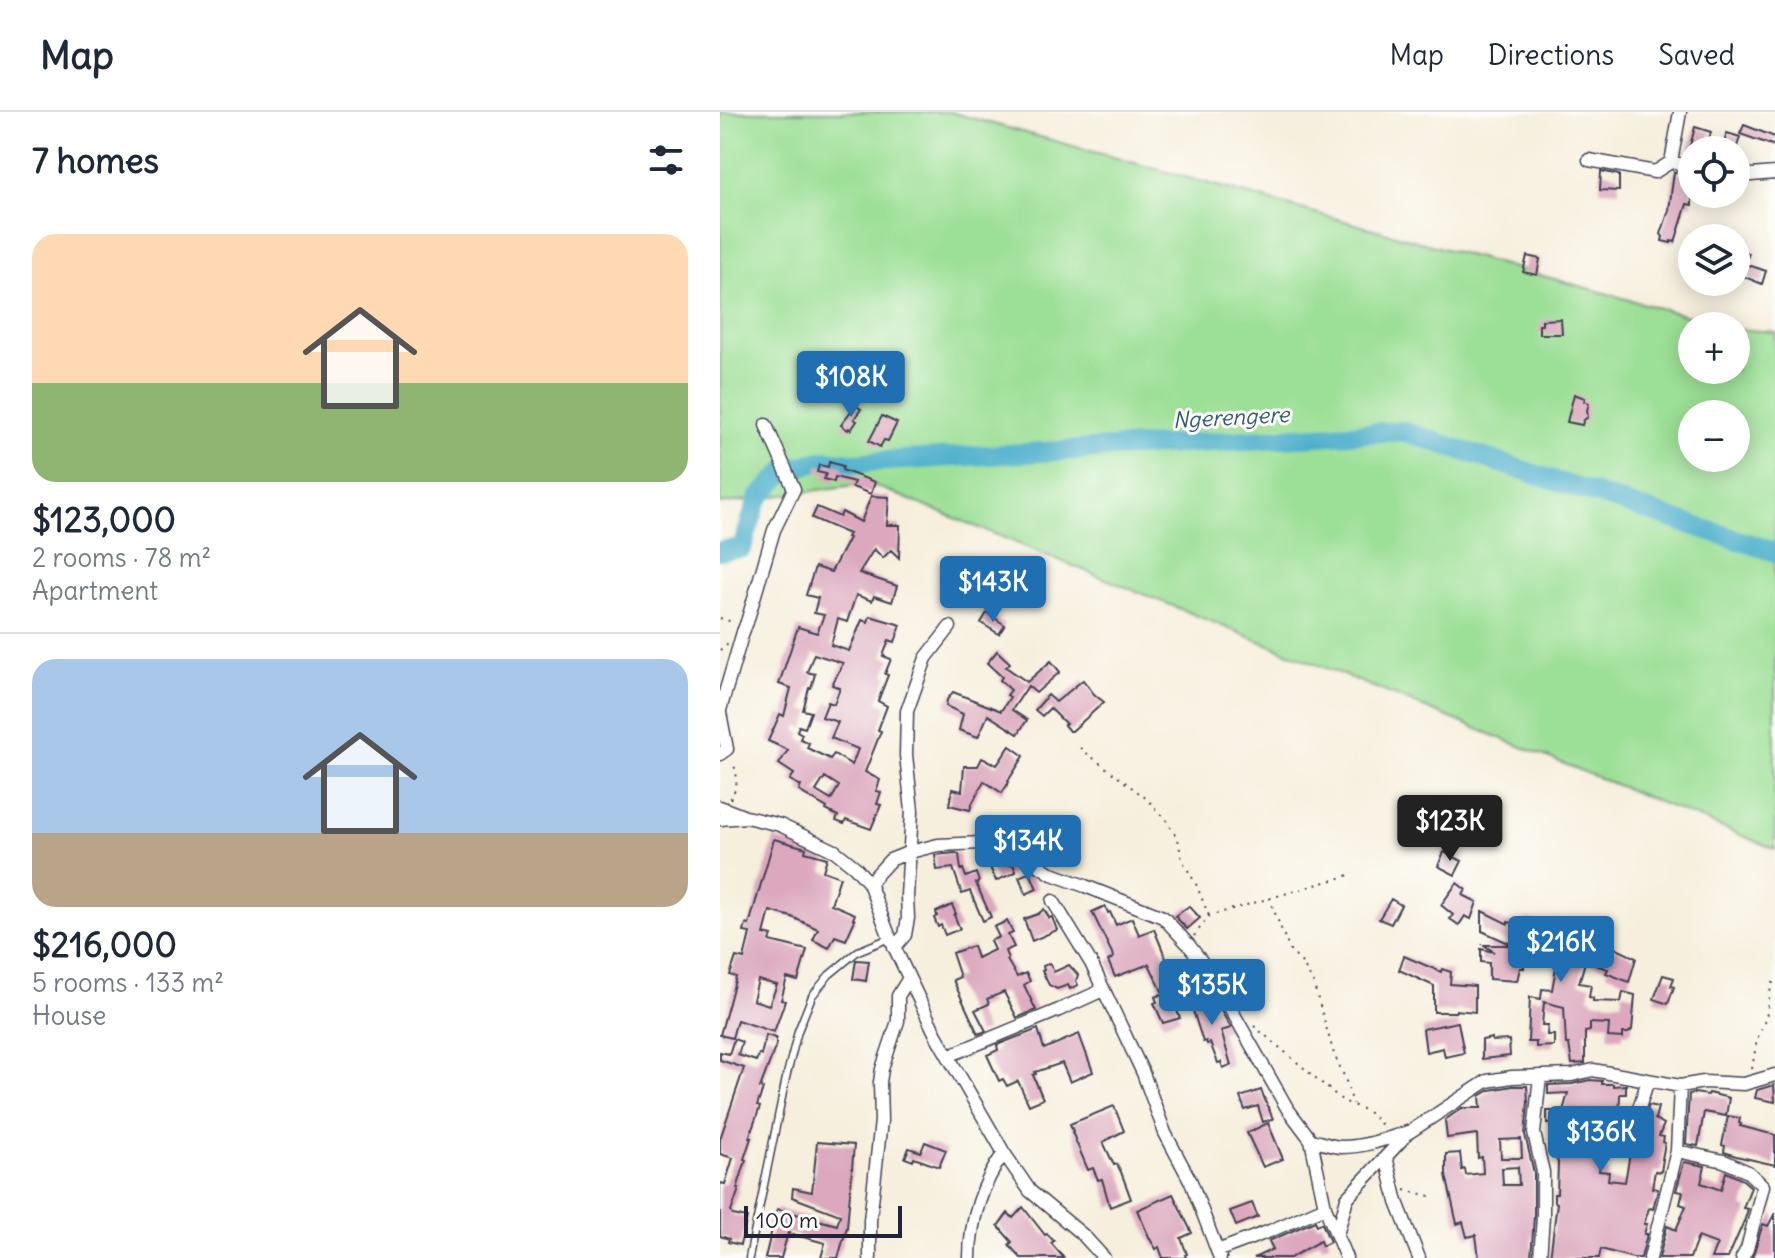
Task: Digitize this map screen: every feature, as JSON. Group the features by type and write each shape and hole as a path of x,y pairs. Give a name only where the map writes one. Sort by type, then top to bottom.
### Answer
{"street":[{"path":"1671,162 1680,112"},
{"path":"1589,160 1655,172 1671,162 1678,163"},
{"path":"1750,175 1775,173"},
{"path":"723,751 720,712 774,530 794,489 766,425"},
{"path":"892,943 905,935 907,927 912,811 906,755 907,711 926,658 950,627"},
{"path":"722,811 780,825 835,851 869,883 892,943 936,1035 1004,1153 1030,1191 1084,1236 1104,1258"},
{"path":"869,883 890,860 910,852 938,845 1003,842 1052,874 1163,917 1211,974 1287,1108 1311,1140 1325,1207 1346,1258"},
{"path":"1053,901 1091,963 1143,1073 1165,1133 1191,1182 1218,1255 1325,1207"},
{"path":"870,1258 870,1220 881,1121 880,1082 898,1021 898,996 909,978"},
{"path":"948,1056 1103,990"},
{"path":"1337,1235 1347,1198 1395,1145 1487,1081 1572,1075 1593,1070 1680,1086 1704,1082 1744,1084 1775,1075"},
{"path":"1540,1076 1534,1133 1543,1172 1540,1258"},
{"path":"1631,1133 1648,1080"},
{"path":"1650,1258 1677,1151 1680,1086"},
{"path":"1311,1140 1339,1147 1364,1145 1411,1131"},
{"path":"1677,1151 1724,1161 1748,1172 1763,1186 1742,1258"},
{"path":"970,1258 977,1205 994,1167 1004,1153"},
{"path":"1386,1157 1397,1202 1419,1258"}],"lane":[{"path":"749,1258 786,1078 798,1031 812,996 829,975 858,951 892,943"}],"path":[{"path":"1080,748 1147,799 1167,821 1178,839 1182,860 1209,916"},
{"path":"722,811 738,787 736,768 723,751"},
{"path":"1188,944 1209,916 1353,874"},
{"path":"1269,898 1290,951 1302,963 1313,982 1353,1105"},
{"path":"1752,1069 1757,1039 1766,1018 1775,978"},
{"path":"1235,1016 1255,1027 1343,1101 1367,1111 1383,1127"}],"green space":[{"path":"720,112 950,112 1678,313 1678,384 1750,384 1750,330 1775,332 1775,849 868,483 720,504"}],"building":[{"path":"1744,125 1775,137 1775,146 1750,136 1740,134"},
{"path":"1695,127 1711,132 1710,136 1693,136"},
{"path":"1601,171 1619,175 1619,191 1600,190"},
{"path":"1674,172 1678,173 1678,208 1686,208 1681,224 1678,224 1675,242 1671,243 1662,241 1661,234 1669,210"},
{"path":"1527,256 1540,259 1537,275 1523,272"},
{"path":"1750,266 1766,271 1762,284 1750,279"},
{"path":"1561,319 1562,334 1539,334 1542,320"},
{"path":"1574,394 1589,403 1588,417 1582,425 1567,422"},
{"path":"855,405 861,409 854,419 857,421 848,430 841,425"},
{"path":"882,416 897,423 888,441 884,440 880,447 869,441"},
{"path":"829,462 875,482 871,494 852,487 854,482 835,477 834,482 824,479 826,474 817,472 819,465 828,467"},
{"path":"871,496 889,497 887,525 900,525 899,558 891,550 883,558 874,549 859,573 897,586 892,602 874,596 872,601 856,595 847,622 838,619 831,645 849,651 862,620 868,622 870,616 901,625 895,642 889,640 883,656 891,659 878,701 887,706 865,772 880,780 876,791 881,792 877,804 881,805 871,829 846,820 844,824 836,821 838,816 799,791 801,786 790,780 794,774 779,764 788,750 768,741 780,714 784,716 791,688 779,684 798,627 817,633 824,615 814,613 818,598 806,595 815,567 831,572 849,538 849,534 812,518 817,507 840,517 842,512 861,522","holes":["814,654 843,663 832,685 840,688 834,704 828,702 822,717 838,722 831,738 858,749 852,765 834,754 830,759 807,748 809,743 800,739 802,734 797,731 799,726 805,728 811,712 803,710 815,674 807,672","825,777 839,786 831,800 816,791"]},
{"path":"987,613 1005,625 999,634 981,623"},
{"path":"997,651 1010,663 1006,667 1027,682 1051,661 1060,672 1036,693 1028,686 1012,710 1027,720 1018,734 988,715 978,737 959,730 963,714 946,706 947,700 953,692 1001,711 1011,690 987,663"},
{"path":"1083,680 1104,702 1072,731 1050,708 1042,716 1035,710 1048,695 1056,702"},
{"path":"1010,746 1024,756 1002,793 984,781 970,810 949,805 952,789 962,791 964,766 978,766 982,758 997,765"},
{"path":"774,839 827,858 823,871 840,877 831,904 855,914 846,940 835,936 829,948 813,940 818,929 770,911 764,934 772,936 770,941 807,950 798,981 787,978 781,1000 785,1001 774,1032 737,1020 732,1038 720,1035 736,977 730,975 736,957 744,959 750,933 744,932 746,924 749,925","holes":["758,980 777,985 769,1005 753,1000"]},
{"path":"996,851 1006,857 1010,865 1013,864 1016,872 996,881 985,856"},
{"path":"1444,852 1462,861 1455,875 1438,866"},
{"path":"959,854 961,870 966,877 976,873 979,882 976,883 991,917 983,921 970,891 962,894 953,868 937,870 935,855"},
{"path":"1030,872 1037,889 1026,894 1019,877"},
{"path":"1457,883 1466,890 1463,895 1477,902 1471,919 1465,916 1459,925 1450,919 1453,915 1441,905"},
{"path":"1391,899 1401,905 1391,924 1379,919"},
{"path":"952,905 960,929 945,935 934,918 936,912"},
{"path":"1105,906 1116,925 1132,918 1139,935 1154,929 1169,966 1188,960 1201,975 1162,991 1149,964 1115,977 1108,961 1113,958 1112,953 1092,912"},
{"path":"1189,906 1200,918 1187,929 1175,916"},
{"path":"1044,909 1049,918 1052,917 1057,930 1032,941 1024,919"},
{"path":"1482,911 1508,924 1525,926 1527,919 1540,923 1535,936 1560,946 1558,952 1578,960 1584,946 1613,952 1615,948 1636,958 1629,982 1606,973 1608,969 1583,961 1579,983 1591,985 1589,997 1593,1001 1621,1002 1623,992 1635,995 1632,1030 1623,1033 1623,1038 1608,1037 1609,1024 1590,1023 1590,1031 1585,1032 1585,1063 1572,1064 1569,1044 1566,1044 1564,1007 1544,1002 1542,1025 1548,1025 1547,1035 1554,1035 1554,1046 1536,1047 1536,1042 1528,1042 1530,997 1541,999 1542,989 1552,990 1557,962 1528,951 1528,959 1524,959 1524,968 1520,968 1517,981 1489,979 1489,963 1481,962 1481,949 1494,952 1484,945 1513,945 1482,931"},
{"path":"1007,921 1013,933 1008,935 1014,947 1005,951 1007,960 1017,977 1026,973 1030,981 1024,985 1036,1010 1017,1018 1004,992 987,999 989,1004 975,1010 986,1031 978,1034 953,980 960,977 952,953 973,946 977,958 994,950 990,941 999,937 994,927"},
{"path":"1404,956 1441,972 1442,969 1451,972 1450,984 1475,986 1475,1012 1434,1012 1434,986 1399,970"},
{"path":"856,960 869,961 866,981 853,979"},
{"path":"1050,963 1054,972 1069,965 1078,975 1078,985 1070,989 1068,985 1057,989 1049,985 1042,971 1043,966"},
{"path":"1663,975 1674,978 1668,1004 1654,999"},
{"path":"1169,991 1180,1018 1163,1023 1154,1003 1157,1002 1155,997"},
{"path":"1204,993 1209,1009 1218,1005 1231,1028 1221,1031 1231,1065 1223,1068 1210,1043 1203,1042 1189,998"},
{"path":"1458,1022 1464,1053 1445,1057 1443,1048 1426,1052 1423,1029"},
{"path":"1038,1029 1044,1049 1079,1034 1093,1072 1070,1082 1062,1063 1035,1072 1033,1075 1043,1099 1029,1105 1018,1081 1007,1086 1003,1079 999,1081 987,1055 998,1050 997,1045"},
{"path":"766,1035 776,1038 776,1045 760,1088 763,1089 757,1106 760,1107 731,1212 747,1218 740,1245 720,1236 720,1183 725,1184 733,1158 720,1154 720,1139 744,1068 720,1060 720,1052 729,1054 734,1039 742,1042 738,1055 756,1061 761,1055"},
{"path":"1492,1038 1492,1041 1509,1040 1510,1056 1482,1059 1482,1040"},
{"path":"1590,1080 1613,1086 1626,1085 1626,1094 1620,1094 1618,1156 1601,1154 1599,1171 1609,1172 1608,1180 1625,1182 1632,1142 1639,1136 1649,1105 1658,1107 1655,1119 1664,1124 1659,1136 1664,1137 1665,1143 1661,1172 1655,1171 1652,1188 1658,1189 1653,1209 1649,1208 1644,1224 1647,1224 1644,1234 1647,1234 1641,1258 1601,1249 1599,1258 1550,1258 1558,1163 1555,1124 1547,1124 1547,1111 1563,1111 1568,1093 1548,1094 1548,1085"},
{"path":"1774,1085 1775,1102 1755,1098 1757,1090"},
{"path":"1527,1086 1525,1135 1534,1173 1531,1258 1479,1258 1476,1235 1467,1237 1463,1222 1457,1224 1446,1175 1446,1154 1460,1153 1462,1170 1465,1169 1466,1175 1483,1173 1482,1157 1478,1158 1477,1134 1447,1138 1445,1120 1462,1108 1481,1108 1480,1096 1490,1090","holes":["1521,1139 1522,1158 1501,1158 1500,1140","1518,1167 1519,1185 1503,1185 1502,1168"]},
{"path":"1261,1090 1273,1119 1263,1122 1258,1106 1245,1110 1240,1097"},
{"path":"1689,1094 1729,1098 1726,1116 1704,1112 1698,1146 1686,1144"},
{"path":"1114,1106 1124,1131 1103,1142 1114,1165 1117,1164 1121,1172 1131,1199 1110,1207 1102,1179 1098,1180 1093,1168 1088,1170 1070,1124"},
{"path":"1728,1116 1740,1118 1740,1126 1775,1135 1775,1165 1724,1152 1725,1146 1722,1145"},
{"path":"1268,1123 1283,1159 1263,1167 1247,1133"},
{"path":"817,1142 854,1145 847,1227 838,1258 821,1258 825,1243 788,1233 781,1258 765,1258 777,1209 837,1225 840,1215 792,1197 793,1188 812,1192"},
{"path":"925,1142 946,1150 939,1167 905,1158 909,1148 921,1152"},
{"path":"1684,1162 1705,1166 1701,1183 1721,1190 1726,1172 1751,1187 1743,1208 1748,1209 1745,1219 1728,1258 1711,1258 1717,1244 1698,1237 1690,1258 1659,1258 1667,1226 1676,1230 1686,1206 1680,1204 1683,1192 1676,1191"},
{"path":"1173,1194 1192,1233 1181,1238 1186,1258 1163,1258 1137,1210"},
{"path":"1252,1203 1258,1217 1236,1226 1230,1211"},
{"path":"1023,1207 1045,1235 1054,1241 1051,1243 1064,1258 1021,1258 1009,1245 1012,1242 998,1226 1008,1213 1013,1218"},
{"path":"1775,1213 1775,1258 1752,1258 1763,1224 1768,1226"},
{"path":"1315,1221 1317,1225 1322,1223 1330,1242 1322,1246 1320,1241 1290,1258 1254,1258 1273,1249 1269,1241"}],"waterway":[{"name":"Ngerengere","path":"720,551 742,548 758,499 786,470 825,460 852,463 1402,431 1775,552"}]}
